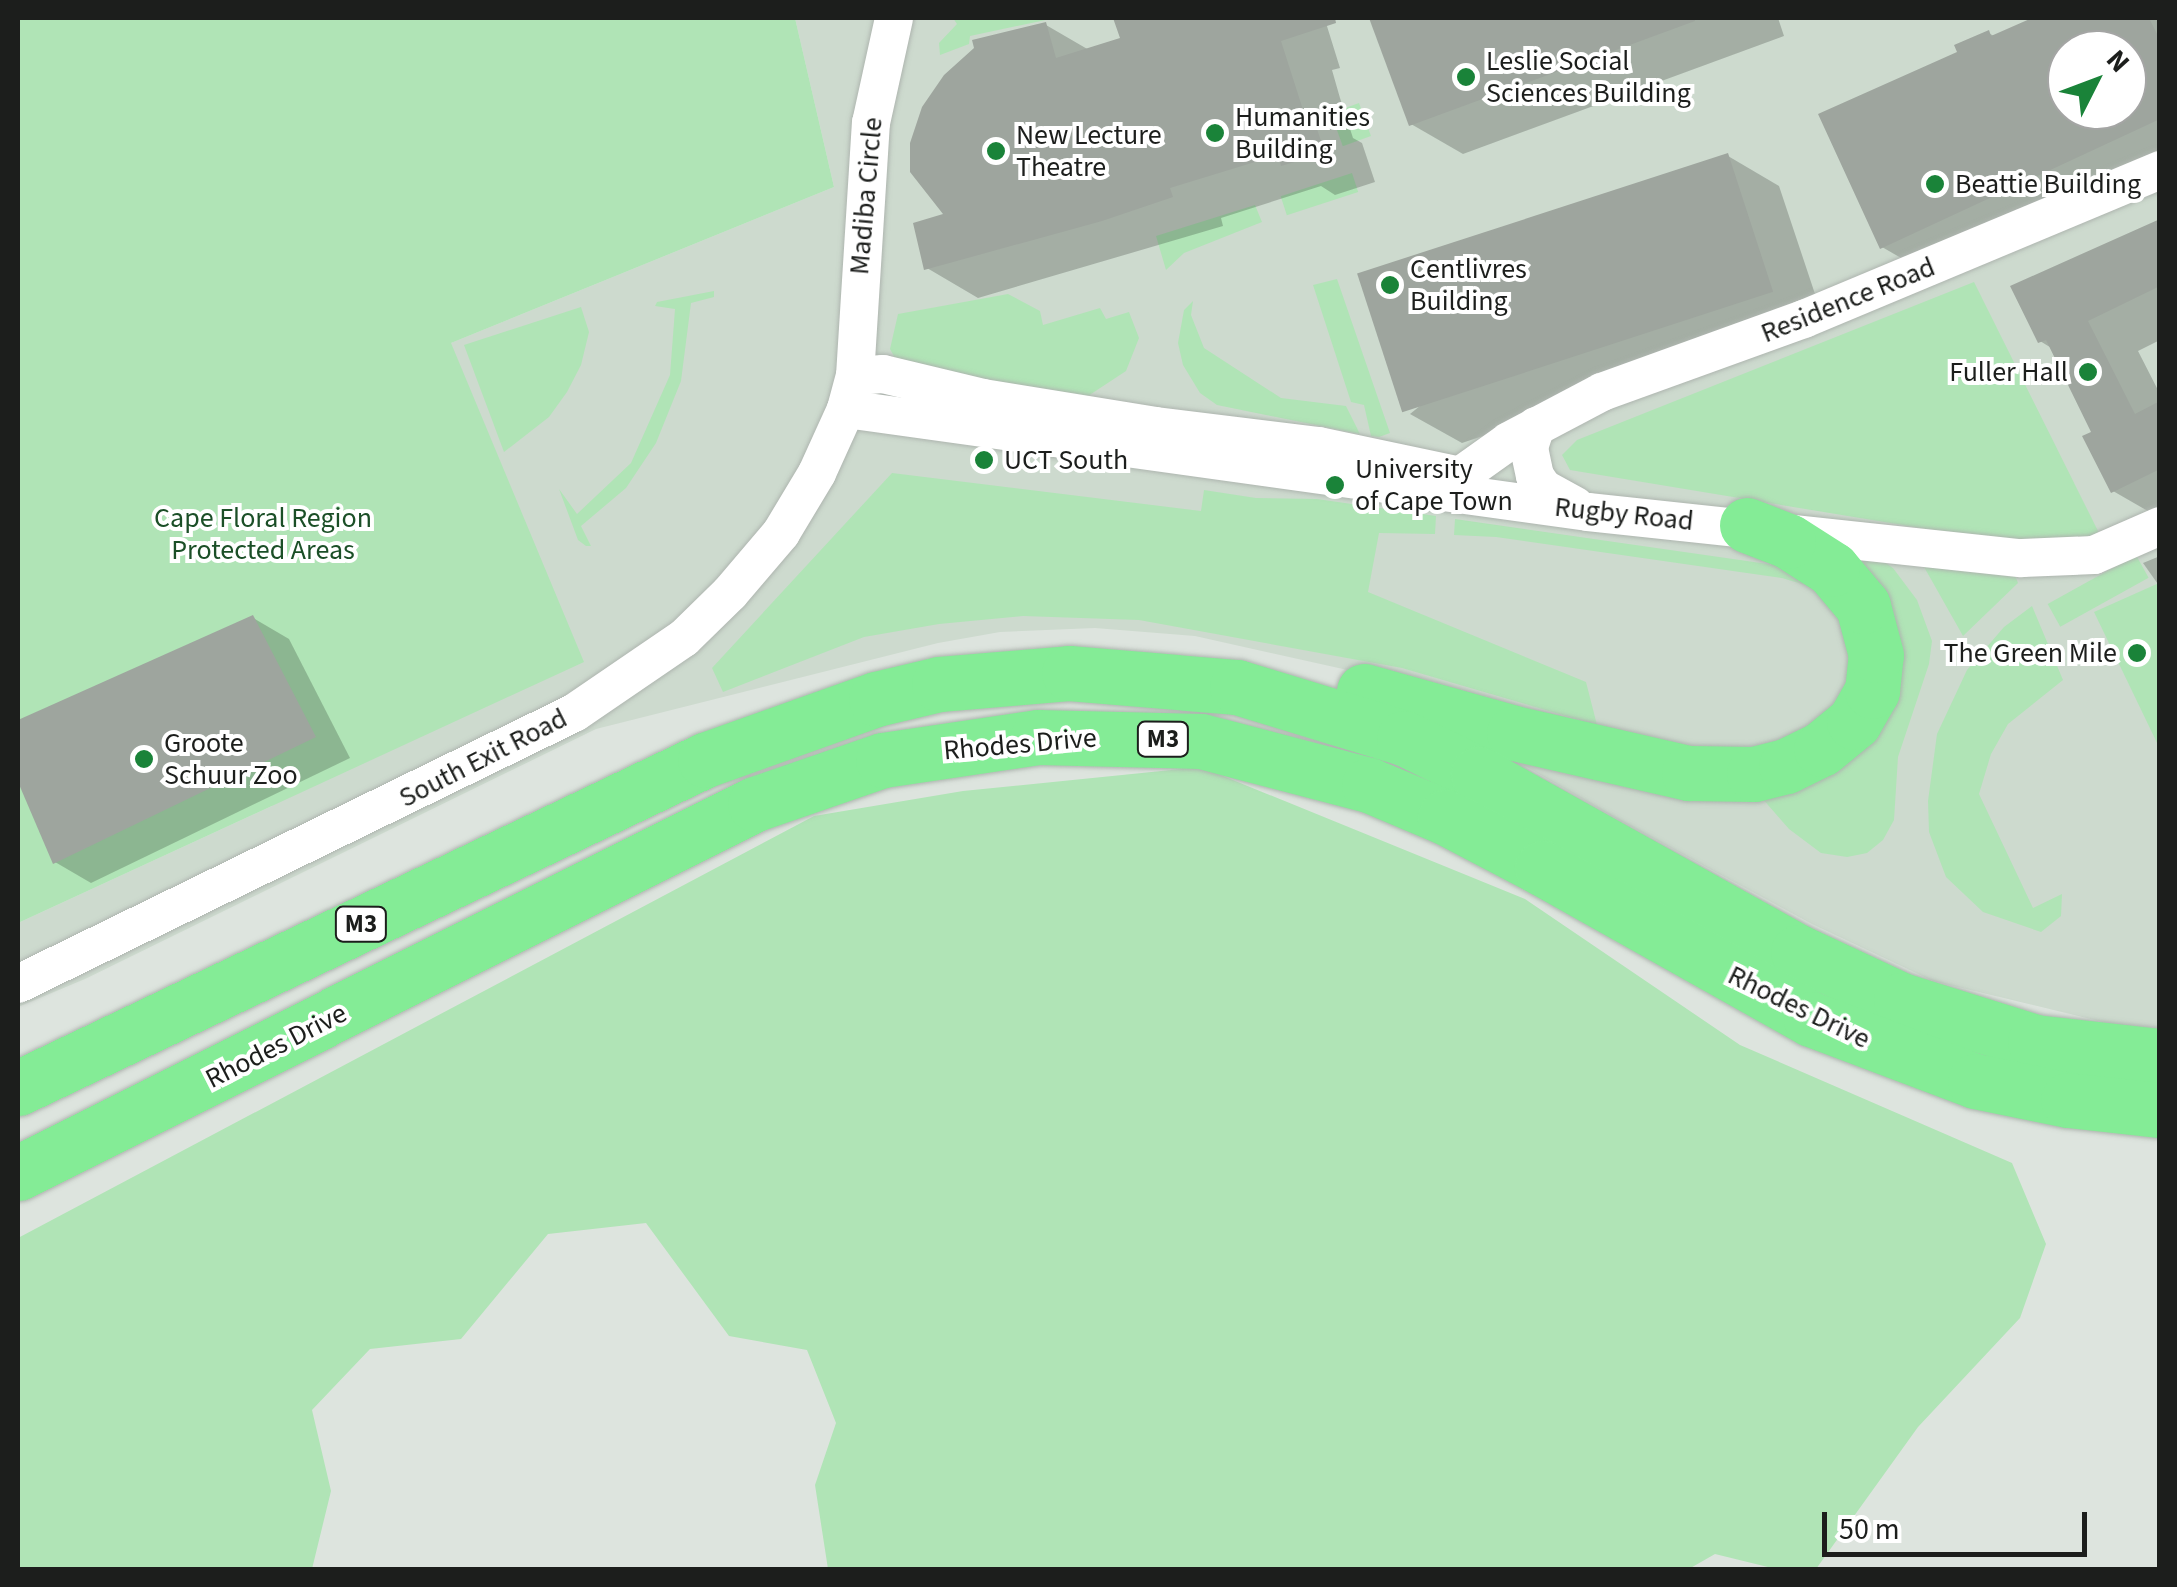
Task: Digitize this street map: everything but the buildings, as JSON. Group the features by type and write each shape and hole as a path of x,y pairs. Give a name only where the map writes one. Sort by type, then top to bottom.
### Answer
{"highway":[{"path":"705,760 792,694 861,672 977,648 1043,642 1134,643 1242,659 1514,733 1658,766 1715,776 1754,774 1786,766 1842,734 1866,708 1877,673 1863,606 1832,569 1788,541 1746,526"},
{"name":"Rhodes Drive","path":"18,1088 705,760 814,718 940,684 1069,674 1237,687 1404,738 1478,774 1798,952 1900,1000 2035,1042 2160,1056"},
{"name":"Rhodes Drive","path":"18,1173 754,804 882,760 1038,737 1200,741 1368,785 1445,816 1811,1019 1975,1082 2068,1100 2160,1110"}],"street":[{"name":"Madiba Circle","path":"851,392 871,122 894,18"},
{"name":"Residence Road","path":"1536,426 1602,392 1820,312 2160,170"},
{"path":"851,392 882,374 983,398 1156,426 1319,446 1449,476 1470,472 1536,426"},
{"name":"Rugby Road","path":"851,392 1588,512 2022,558 2094,555 2160,526"},
{"name":"South Exit Road","path":"18,984 378,812 574,713 626,682 684,638 781,533 817,473 851,392"},
{"path":"1536,426 1529,448 1535,476 1558,498 1588,512"}],"shaded area":[{"name":"University of Cape Town","path":"795,18 2159,18 2159,1028 2124,1027 1933,981 1812,924 1612,816 1501,752 1415,685 1195,636 1095,628 1000,632 938,643 596,729 85,979 18,1007 18,923 272,806 451,343 834,187"}],"green space":[{"name":"Cape Floral Region Protected Areas","path":"18,18 795,18 834,187 451,343 584,662 18,923"},
{"path":"953,18 1055,18 970,36 969,44 940,55 939,43 957,24"},
{"path":"1359,103 1371,136 1343,146 1331,113"},
{"path":"1352,173 1358,192 1287,215 1281,196"},
{"path":"1255,205 1262,222 1184,253 1166,270 1156,236"},
{"path":"1337,279 1390,433 1379,437 1371,436 1364,405 1351,402 1313,285"},
{"path":"1974,282 2102,539 2029,546 1570,470 1562,455 1577,440"},
{"path":"714,291 714,297 691,303 681,381 656,443 626,488 581,526 591,546 586,546 578,540 559,489 577,514 631,463 670,375 675,309 655,306 657,302"},
{"path":"1008,294 1040,311 1043,325 1100,308 1106,319 1129,312 1139,338 1126,371 1088,396 1051,397 895,358 890,349 898,314"},
{"path":"1193,301 1191,315 1204,348 1281,398 1346,406 1360,434 1217,405 1200,393 1183,365 1178,343 1184,310"},
{"path":"581,307 589,332 581,365 567,392 549,417 504,452 464,345"},
{"path":"892,473 1201,511 1204,490 1256,498 1317,499 1436,516 1435,534 1379,533 1368,592 1586,682 1597,725 1402,668 1139,620 1023,616 939,624 864,637 723,692 712,668"},
{"path":"1455,519 1796,568 1812,587 1782,578 1496,537 1454,535"},
{"path":"2136,555 2149,578 2060,627 2048,604"},
{"path":"1877,557 1893,568 1917,600 1932,641 1929,664 1898,757 1894,820 1883,840 1867,853 1847,857 1821,853 1789,829 1761,797 1859,736 1847,561"},
{"path":"1919,558 2014,573 2018,583 1963,636"},
{"name":"The Green Mile","path":"2159,583 2159,747 2094,612"},
{"path":"2032,606 2063,680 2008,724 1991,754 1979,794 2033,908 2062,894 2061,916 2041,932 1983,912 1946,877 1929,832 1928,801 1937,734 1967,670 2004,627"},
{"path":"1201,767 1525,899 1740,1045 2012,1163 2046,1244 2020,1318 1918,1427 1816,1569 1776,1569 1715,1554 1687,1570 828,1569 815,1485 836,1423 807,1350 729,1336 646,1223 548,1234 461,1339 370,1349 312,1410 331,1491 312,1569 18,1570 18,1238 814,816 963,791"}],"place":[{"name":"Leslie Social Sciences Building","path":"1466,77"},
{"name":"Humanities Building","path":"1215,133"},
{"name":"New Lecture Theatre","path":"996,151"},
{"name":"Beattie Building","path":"1935,184"},
{"name":"Centlivres Building","path":"1390,285"},
{"name":"Fuller Hall","path":"2088,372"},
{"name":"UCT South","path":"984,460"},
{"name":"University of Cape Town","path":"1335,485"},
{"name":"The Green Mile","path":"2137,653"},
{"name":"Groote Schuur Zoo","path":"144,759"}]}
